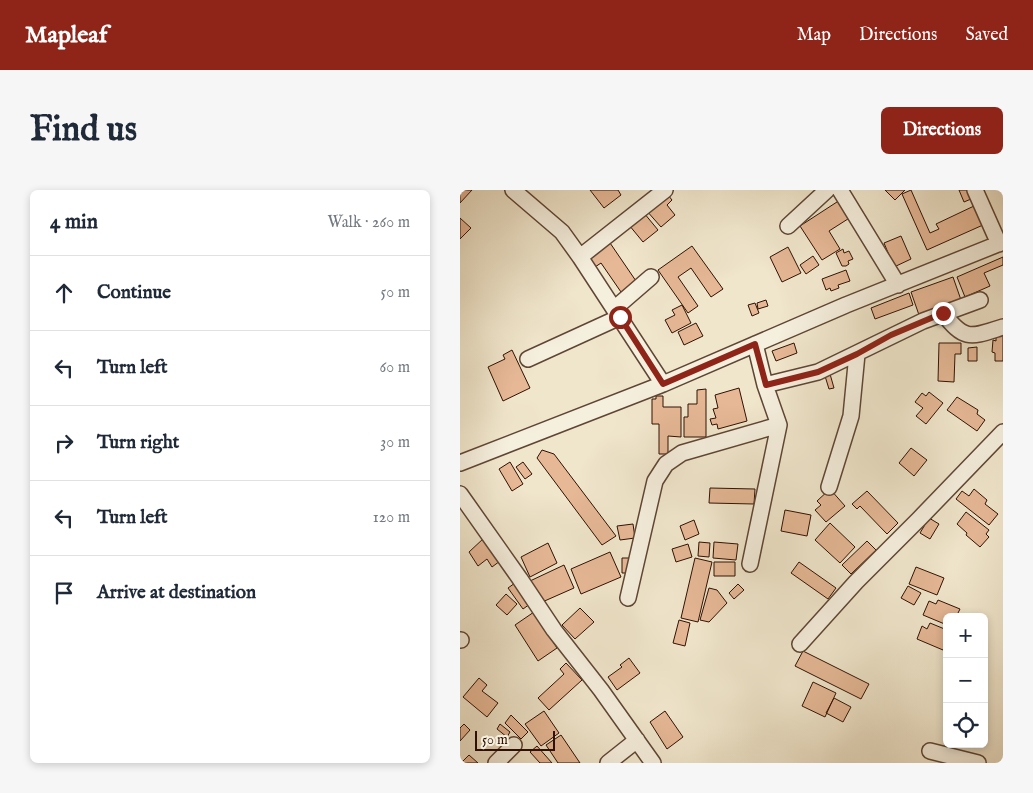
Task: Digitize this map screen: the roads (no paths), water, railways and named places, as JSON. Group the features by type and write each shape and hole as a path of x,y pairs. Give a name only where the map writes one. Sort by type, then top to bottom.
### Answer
{"street":[{"path":"513,190 562,232 663,384"},
{"path":"580,257 665,190"},
{"path":"788,226 827,190"},
{"path":"840,190 898,285"},
{"path":"460,463 663,384 1001,243 975,190"},
{"path":"528,359 617,313 651,277"},
{"path":"766,385 818,372 857,354 891,335 980,300"},
{"path":"943,313 958,332 968,335 983,334 1003,327"},
{"path":"750,564 779,425 755,344"},
{"path":"829,487 851,416 857,354"},
{"path":"628,598 655,481 666,464 682,453 779,425"},
{"path":"800,644 856,582 919,520 1003,432"},
{"path":"460,494 554,630 601,690 653,763"},
{"path":"608,763 637,740"},
{"path":"496,763 514,745"},
{"path":"930,752 978,763"}]}
